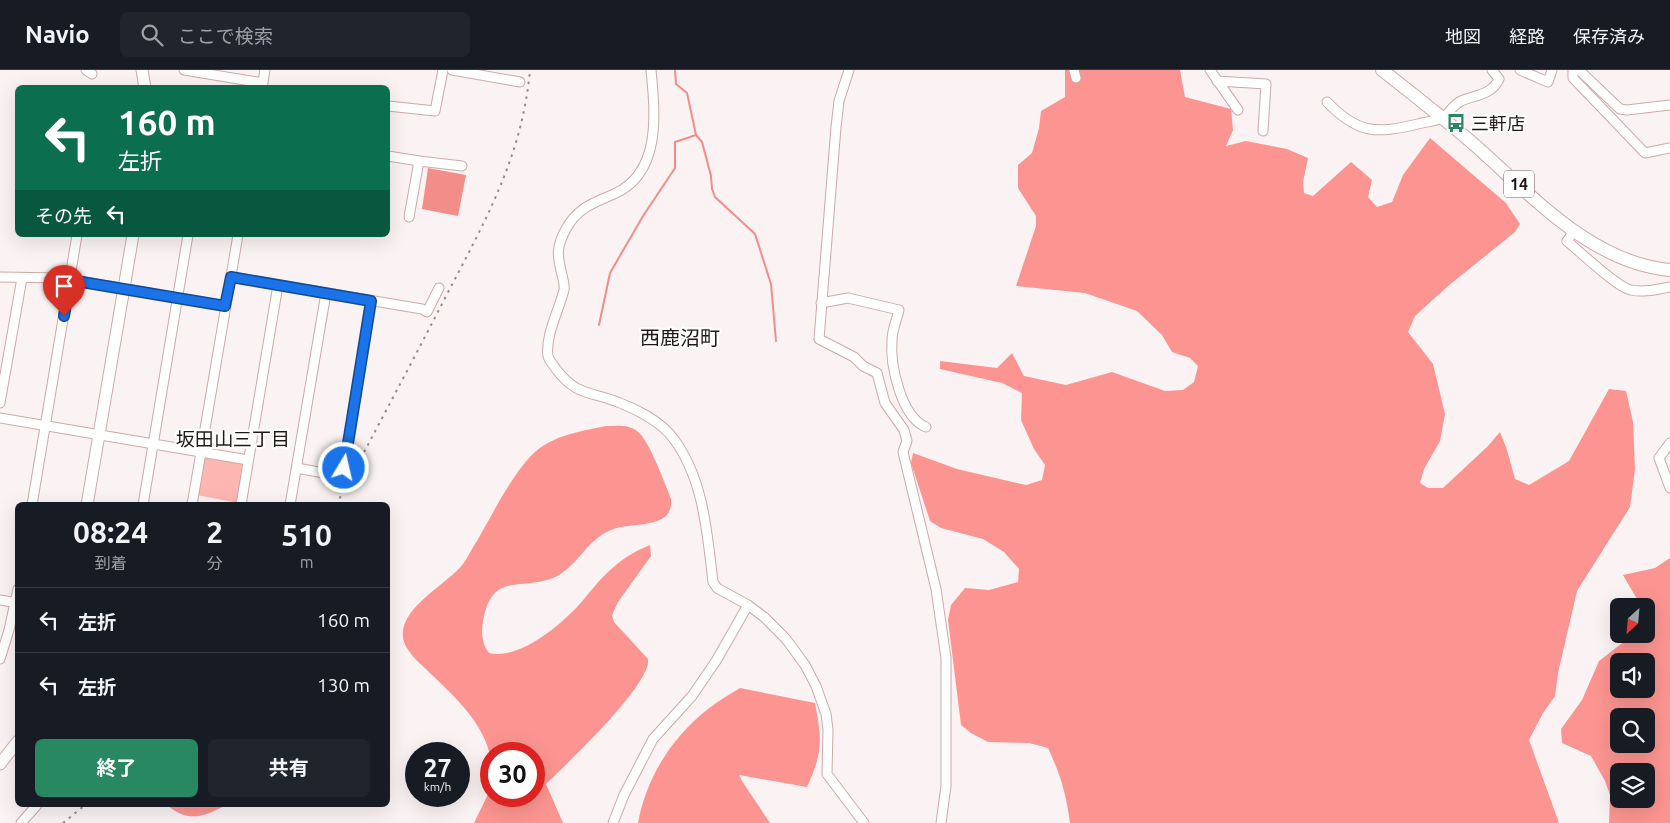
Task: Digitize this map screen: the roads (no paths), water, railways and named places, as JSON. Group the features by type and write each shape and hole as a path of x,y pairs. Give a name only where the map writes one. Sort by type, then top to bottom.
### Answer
{"main road":[{"name":"14","path":"1382,70 1443,118 1574,231 1626,260 1670,270"}],"street":[{"path":"142,70 144,85"},
{"path":"184,70 262,85 265,70"},
{"path":"390,106 435,111 443,70"},
{"path":"452,70 493,74 520,82"},
{"path":"650,70 654,117 651,149 640,174 630,184 616,194 588,205 579,212 567,227 558,246 557,255 565,286 548,344 548,354 559,373 576,389 618,402 642,413 657,421 673,438 689,465 702,505 707,531 712,582 717,588 748,605 764,617 786,639 805,665 826,714 828,730 827,774 864,823"},
{"path":"848,70 839,101 836,127 819,339 854,357 863,366 877,373 885,403 904,430 907,441 903,452 936,589 946,658 946,786 940,823"},
{"path":"1210,70 1238,110"},
{"path":"1328,102 1340,115 1358,126 1372,131 1406,127 1443,118 1454,105 1488,92 1497,84 1499,79 1492,70"},
{"path":"1520,70 1548,82 1552,70"},
{"path":"1573,70 1573,78 1645,153 1670,148"},
{"path":"1579,70 1620,109 1628,110 1670,105"},
{"path":"1217,81 1266,84 1263,131"},
{"path":"390,156 462,166"},
{"path":"409,217 418,161"},
{"path":"1574,231 1567,241 1593,264 1630,290 1655,290 1670,287"},
{"path":"33,502 77,237"},
{"path":"87,502 133,237"},
{"path":"143,502 188,237"},
{"path":"193,502 238,237"},
{"path":"0,277 70,280 225,306"},
{"path":"231,277 422,309 427,312 439,288"},
{"path":"0,403 22,278"},
{"path":"241,502 278,285"},
{"path":"290,502 326,293"},
{"path":"822,303 848,298 899,310 892,340 893,366 902,400 911,416 926,427"},
{"path":"296,468 340,476 344,468 371,301"},
{"path":"0,418 248,460"},
{"path":"1670,443 1659,458 1670,488"},
{"path":"0,600 15,603"},
{"path":"613,823 624,795 653,739 692,696 716,661 748,605"},
{"path":"0,659 15,607"},
{"path":"0,764 15,745"},
{"path":"21,823 35,807"}],"waterway":[{"path":"675,70 676,84 687,93 696,135 702,142 715,197 755,234 771,284 776,341"},
{"path":"599,325 610,273 643,216 675,168 675,142 696,135"}],"railway":[{"path":"338,502 487,217 510,161 519,132 526,102 530,70"},
{"path":"63,823 83,807"}],"place":[{"name":"三軒店","path":"1456,123"}],"district":[{"name":"西鹿沼町","path":"680,337"},
{"name":"坂田山三丁目","path":"233,439"}]}
